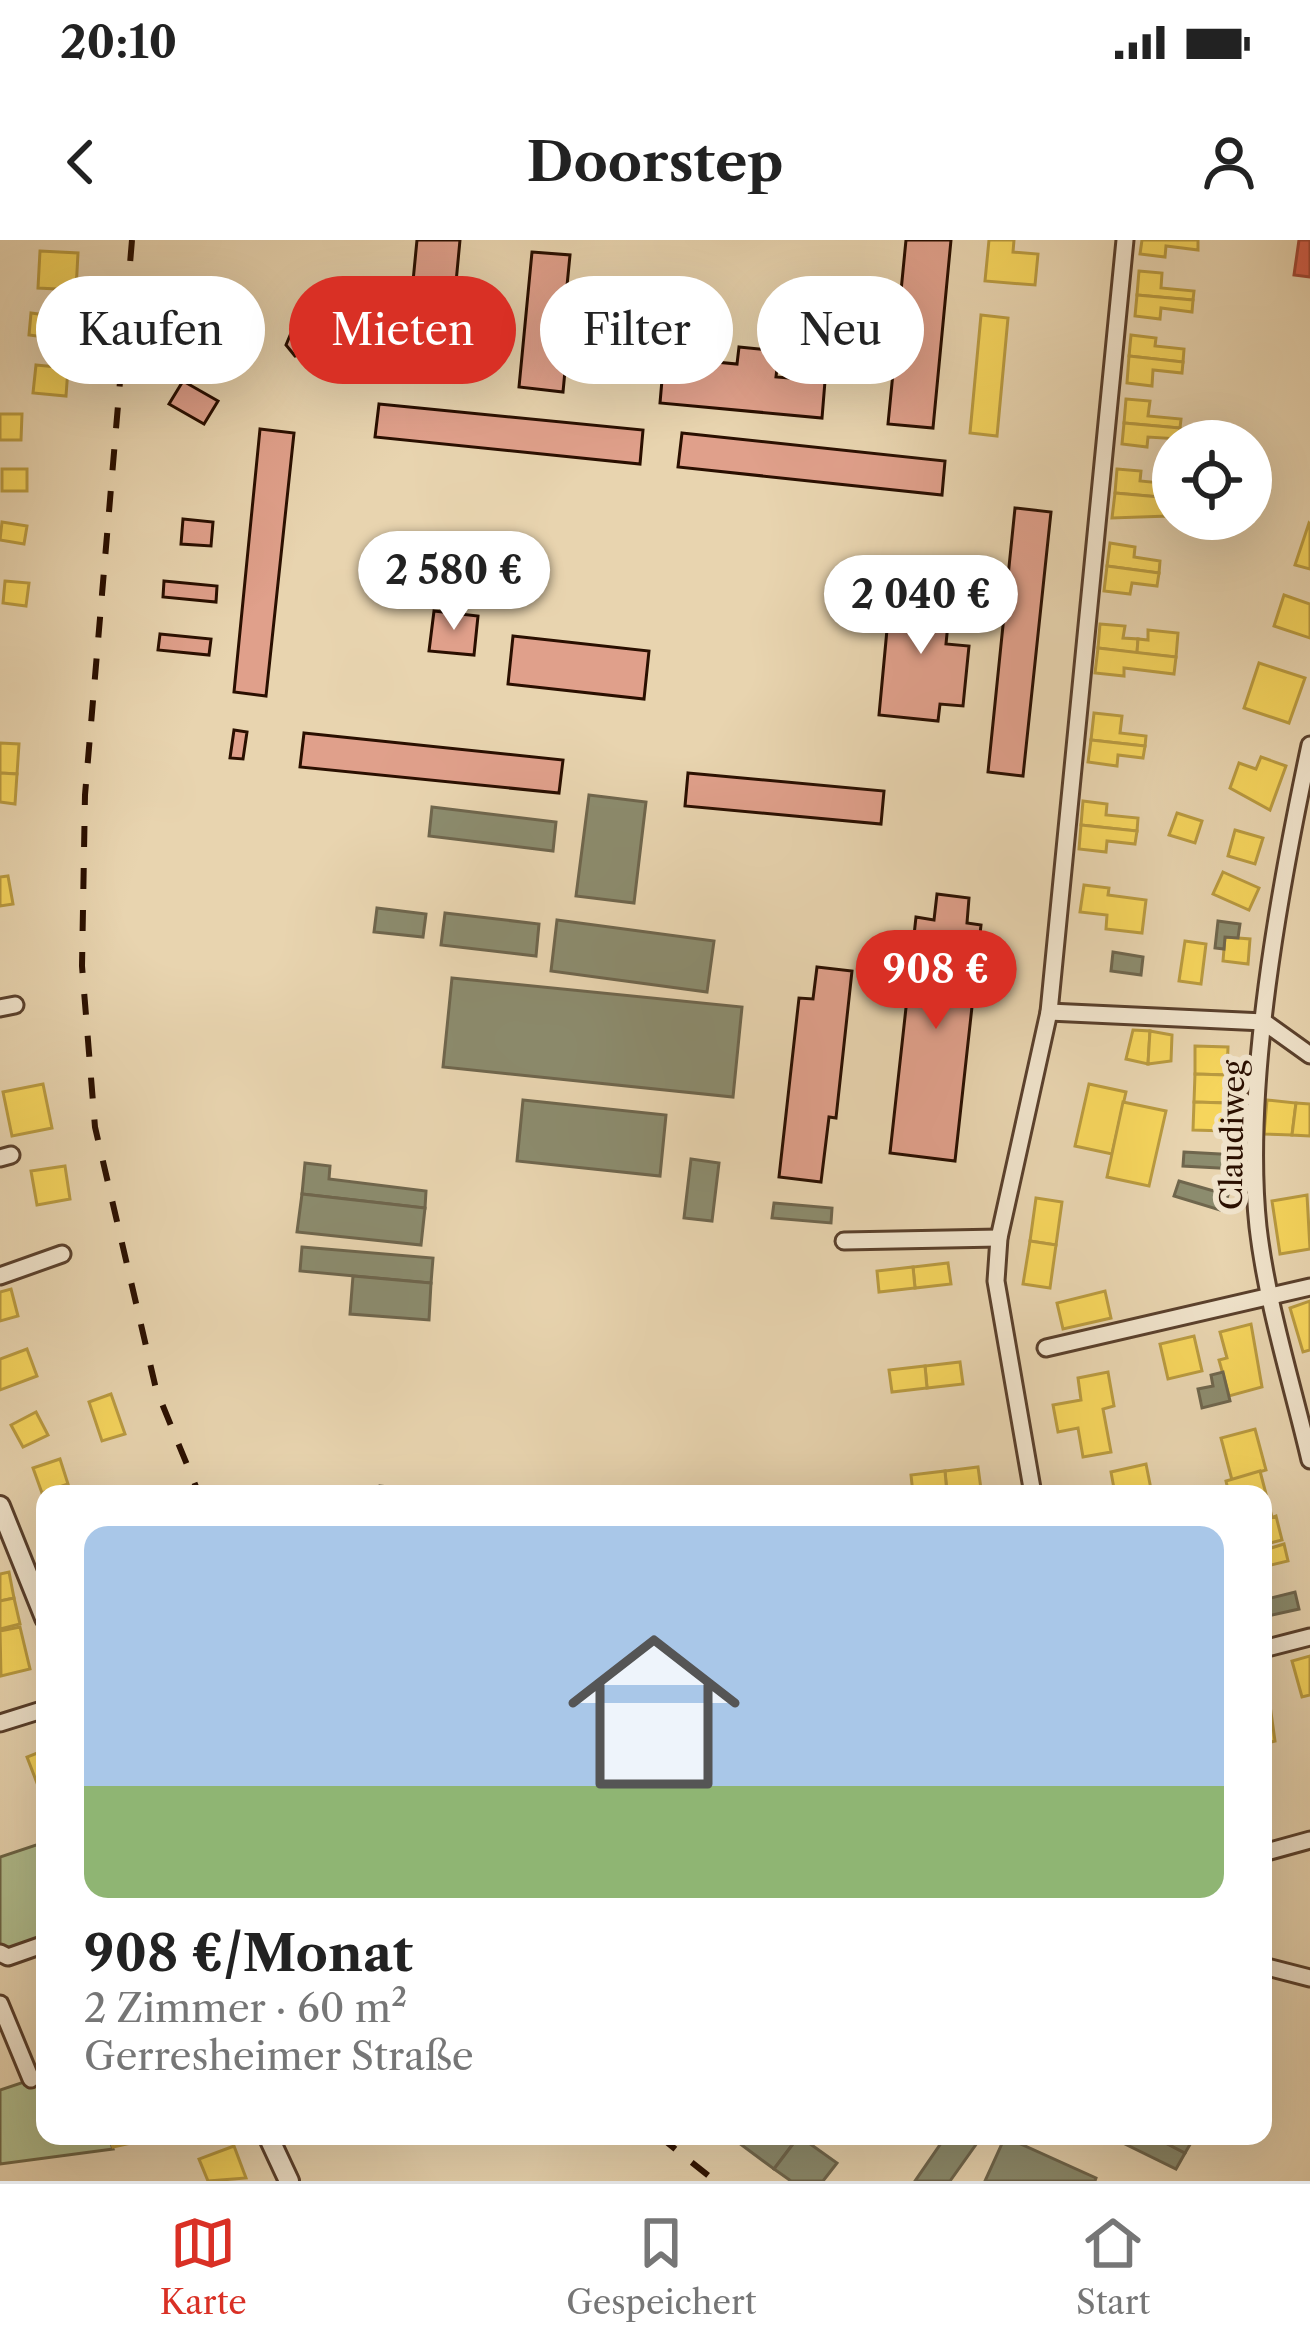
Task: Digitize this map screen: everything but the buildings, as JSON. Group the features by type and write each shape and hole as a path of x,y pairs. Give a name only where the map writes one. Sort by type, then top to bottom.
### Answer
{"street":[{"path":"1031,1485 996,1281 999,1238 1049,1012 1125,240"},
{"name":"Claudiweg","path":"1310,746 1303,810 1264,1022 1258,1226 1310,1460"},
{"path":"1049,1012 1264,1022 1310,1055"},
{"path":"844,1240 999,1238"},
{"path":"0,1276 62,1254"},
{"path":"1046,1348 1310,1287"},
{"path":"0,1507 36,1596"},
{"path":"1272,1647 1310,1637"},
{"path":"0,1724 36,1712"},
{"path":"1272,1850 1310,1840"},
{"path":"0,1953 8,1957 36,1947"},
{"path":"1272,1968 1310,1978"},
{"path":"0,2004 31,2079"},
{"path":"272,2145 289,2181"}],"green space":[{"path":"36,1845 36,1941 8,1951 0,1948 0,1857"},
{"path":"36,2078 36,2145 111,2145 113,2149 0,2164 0,2090"}],"railway":[{"path":"132,240 85,795 82,966 95,1127 156,1389 195,1485"},
{"path":"670,2145 715,2181"}]}
